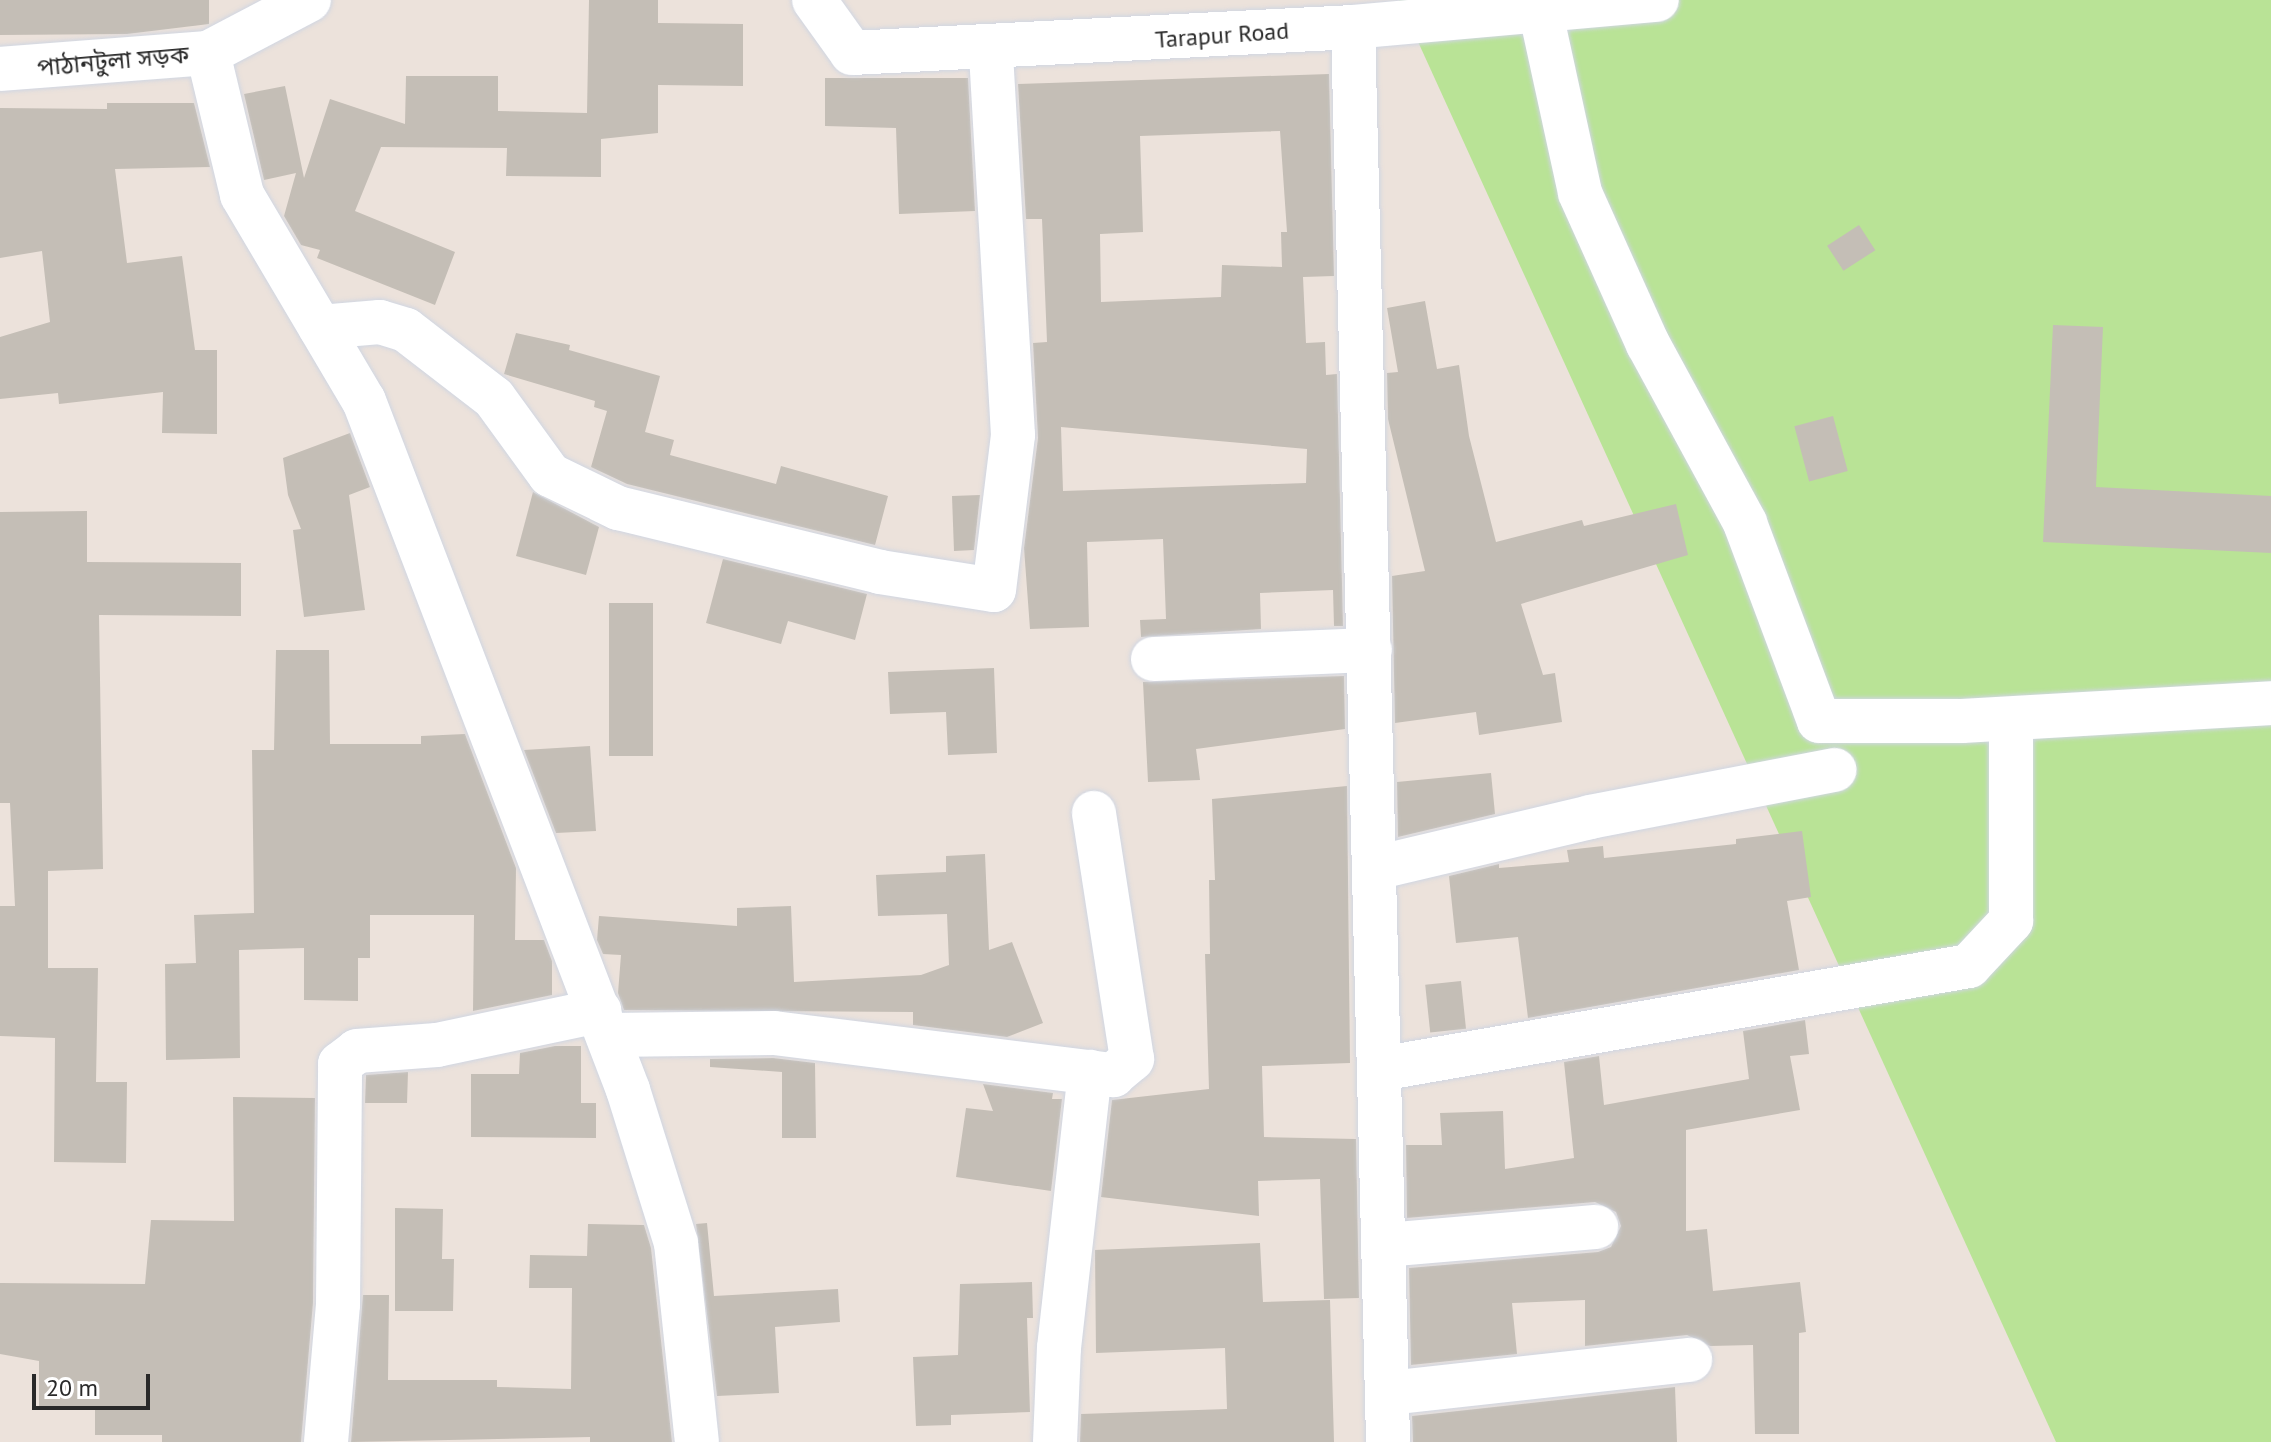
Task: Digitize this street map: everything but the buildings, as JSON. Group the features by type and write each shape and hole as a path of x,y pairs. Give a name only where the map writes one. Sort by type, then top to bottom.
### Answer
{"street":[{"name":"পাঠানটুলা সড়ক","path":"0,69 208,53 251,16 309,0"},
{"name":"Tarapur Road","path":"814,0 852,53 1353,27 1657,0"},
{"path":"1540,9 1580,193 1648,344 1745,523 1819,721 2011,719 2271,703"},
{"path":"1353,27 1388,1442"},
{"path":"320,327 380,322 406,330 494,398 550,475 618,508 880,572 994,590 1013,435 991,48"},
{"path":"208,53 242,195 364,401 604,1023 676,1243 697,1442"},
{"path":"1153,659 1370,650"},
{"path":"1380,1069 1969,966 2011,921 2011,719"},
{"path":"1375,868 1590,817 1835,770"},
{"path":"326,1442 338,1304 340,1064 357,1051 437,1045 604,1023 774,1033 1113,1075 1132,1059 1094,813"},
{"path":"1055,1442 1059,1348 1090,1072"},
{"path":"1385,1245 1596,1227"},
{"path":"1389,1393 1690,1360"}],"green space":[{"path":"1399,0 2271,0 2271,1442 2056,1442"}]}
